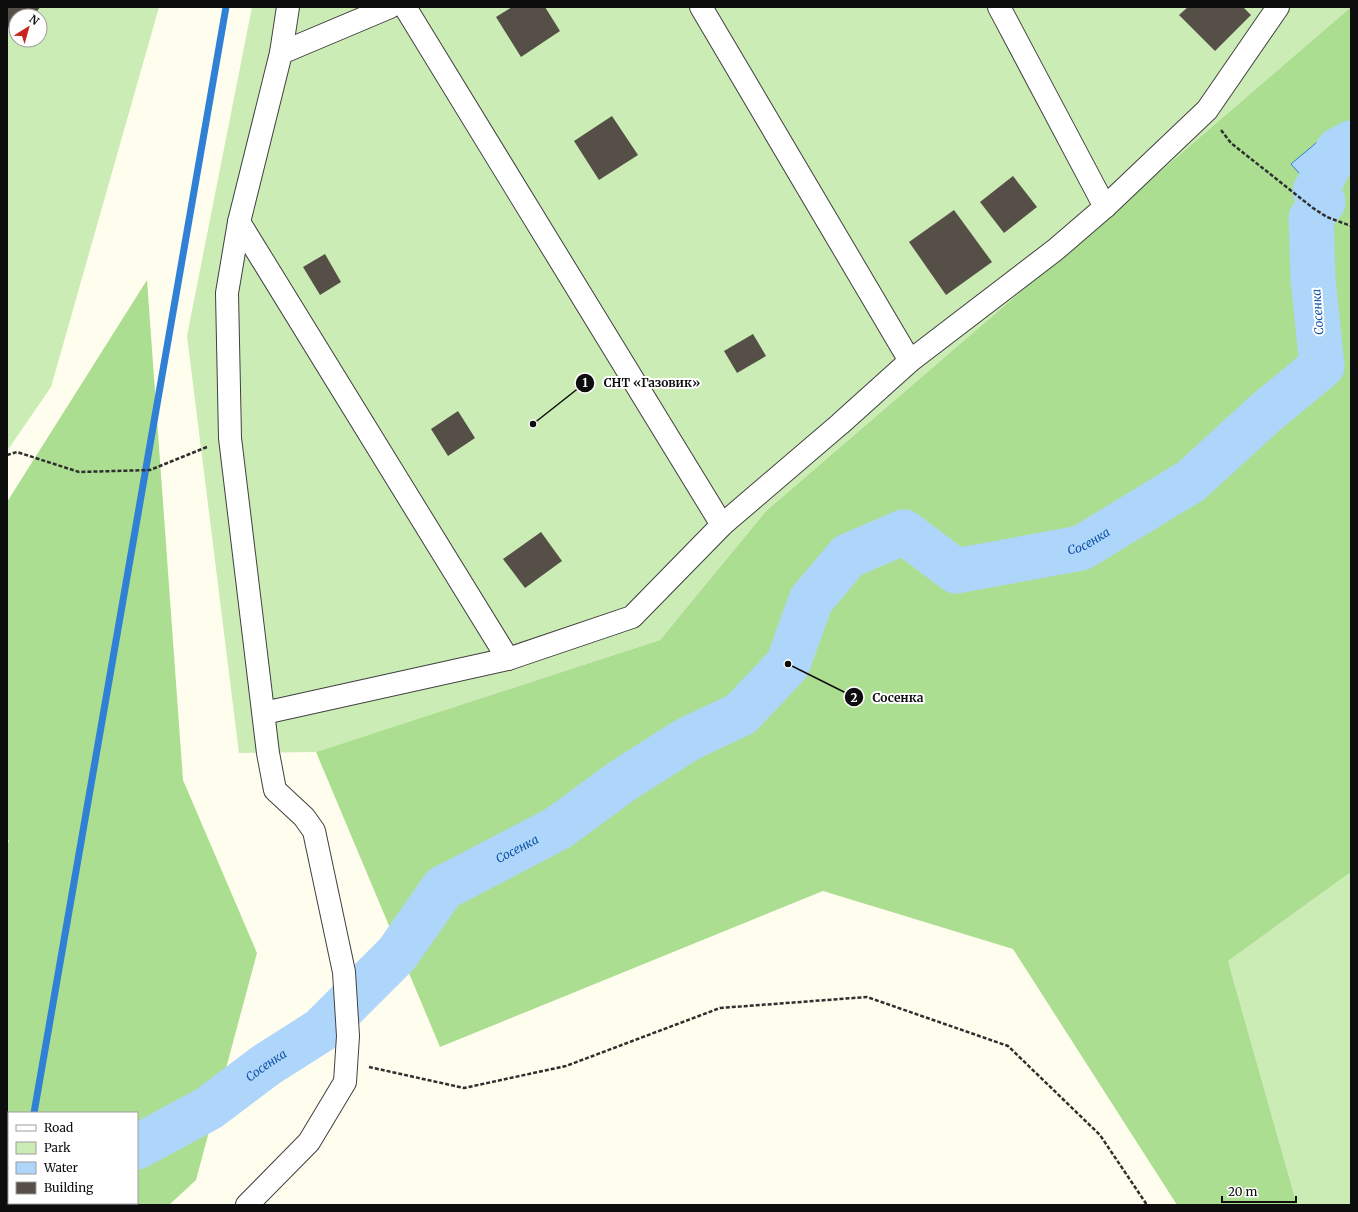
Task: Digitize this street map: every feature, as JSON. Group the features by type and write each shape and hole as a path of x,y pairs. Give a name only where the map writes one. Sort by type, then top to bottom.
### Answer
{"lane":[{"path":"247,1205 309,1142 345,1082 348,1036 344,972 314,831 304,817 275,790 268,753 230,438 227,293 239,222 281,53 288,7"},
{"path":"281,53 390,7"},
{"path":"405,7 722,525"},
{"path":"701,7 910,361"},
{"path":"999,7 1105,207"},
{"path":"264,713 508,659 632,617 722,525 840,424 910,361 1055,250 1105,207 1206,110 1278,7"},
{"path":"239,222 508,659"}],"path":[{"path":"1206,110 1232,143 1313,208 1327,217 1351,226"},
{"path":"7,455 17,452 79,472 139,471 150,470 230,438"},
{"path":"347,1062 464,1088 566,1066 720,1008 867,997 1008,1046 1100,1135 1147,1205"}],"green space":[{"path":"7,7 159,7 51,387 7,451"},
{"path":"252,7 1351,7 766,511 660,640 316,752 239,753 187,336"},
{"path":"1351,7 1351,872 1228,961 1297,1205 1177,1205 1013,949 823,891 440,1047 316,752 660,640 766,511"},
{"path":"147,280 183,780 257,953 196,1180 169,1205 7,1205 7,844 9,841 7,837 7,502"},
{"path":"1351,872 1351,1205 1297,1205 1228,961"}],"water":[{"path":"1351,123 1351,168 1322,193 1315,191 1291,164 1322,138"}],"building":[{"path":"7,7 40,7 8,8 8,28"},
{"path":"512,7 545,7 560,31 521,57 496,17"},
{"path":"1188,7 1243,7 1251,15 1215,51 1179,15"},
{"path":"612,116 638,155 599,180 574,141"},
{"path":"1013,176 1037,207 1004,233 980,202"},
{"path":"954,210 992,262 946,295 909,242"},
{"path":"325,254 341,282 320,295 303,267"},
{"path":"753,334 766,356 737,373 724,351"},
{"path":"458,411 475,438 448,456 431,429"},
{"path":"541,532 562,561 525,588 503,559"}],"waterway":[{"path":"34,1112 226,7"},
{"name":"Сосенка","path":"138,1146 209,1108 266,1065 321,1030 397,954 443,888 558,828 622,781 688,739 741,714 788,664 811,600 848,556 904,532 956,571 1081,548 1191,481 1263,415 1322,366 1313,279 1311,218 1323,202 1315,191 1338,150 1351,143"}],"place":[{"name":"СНТ «Газовик»","path":"533,424"},
{"name":"Сосенка","path":"788,664"}]}
